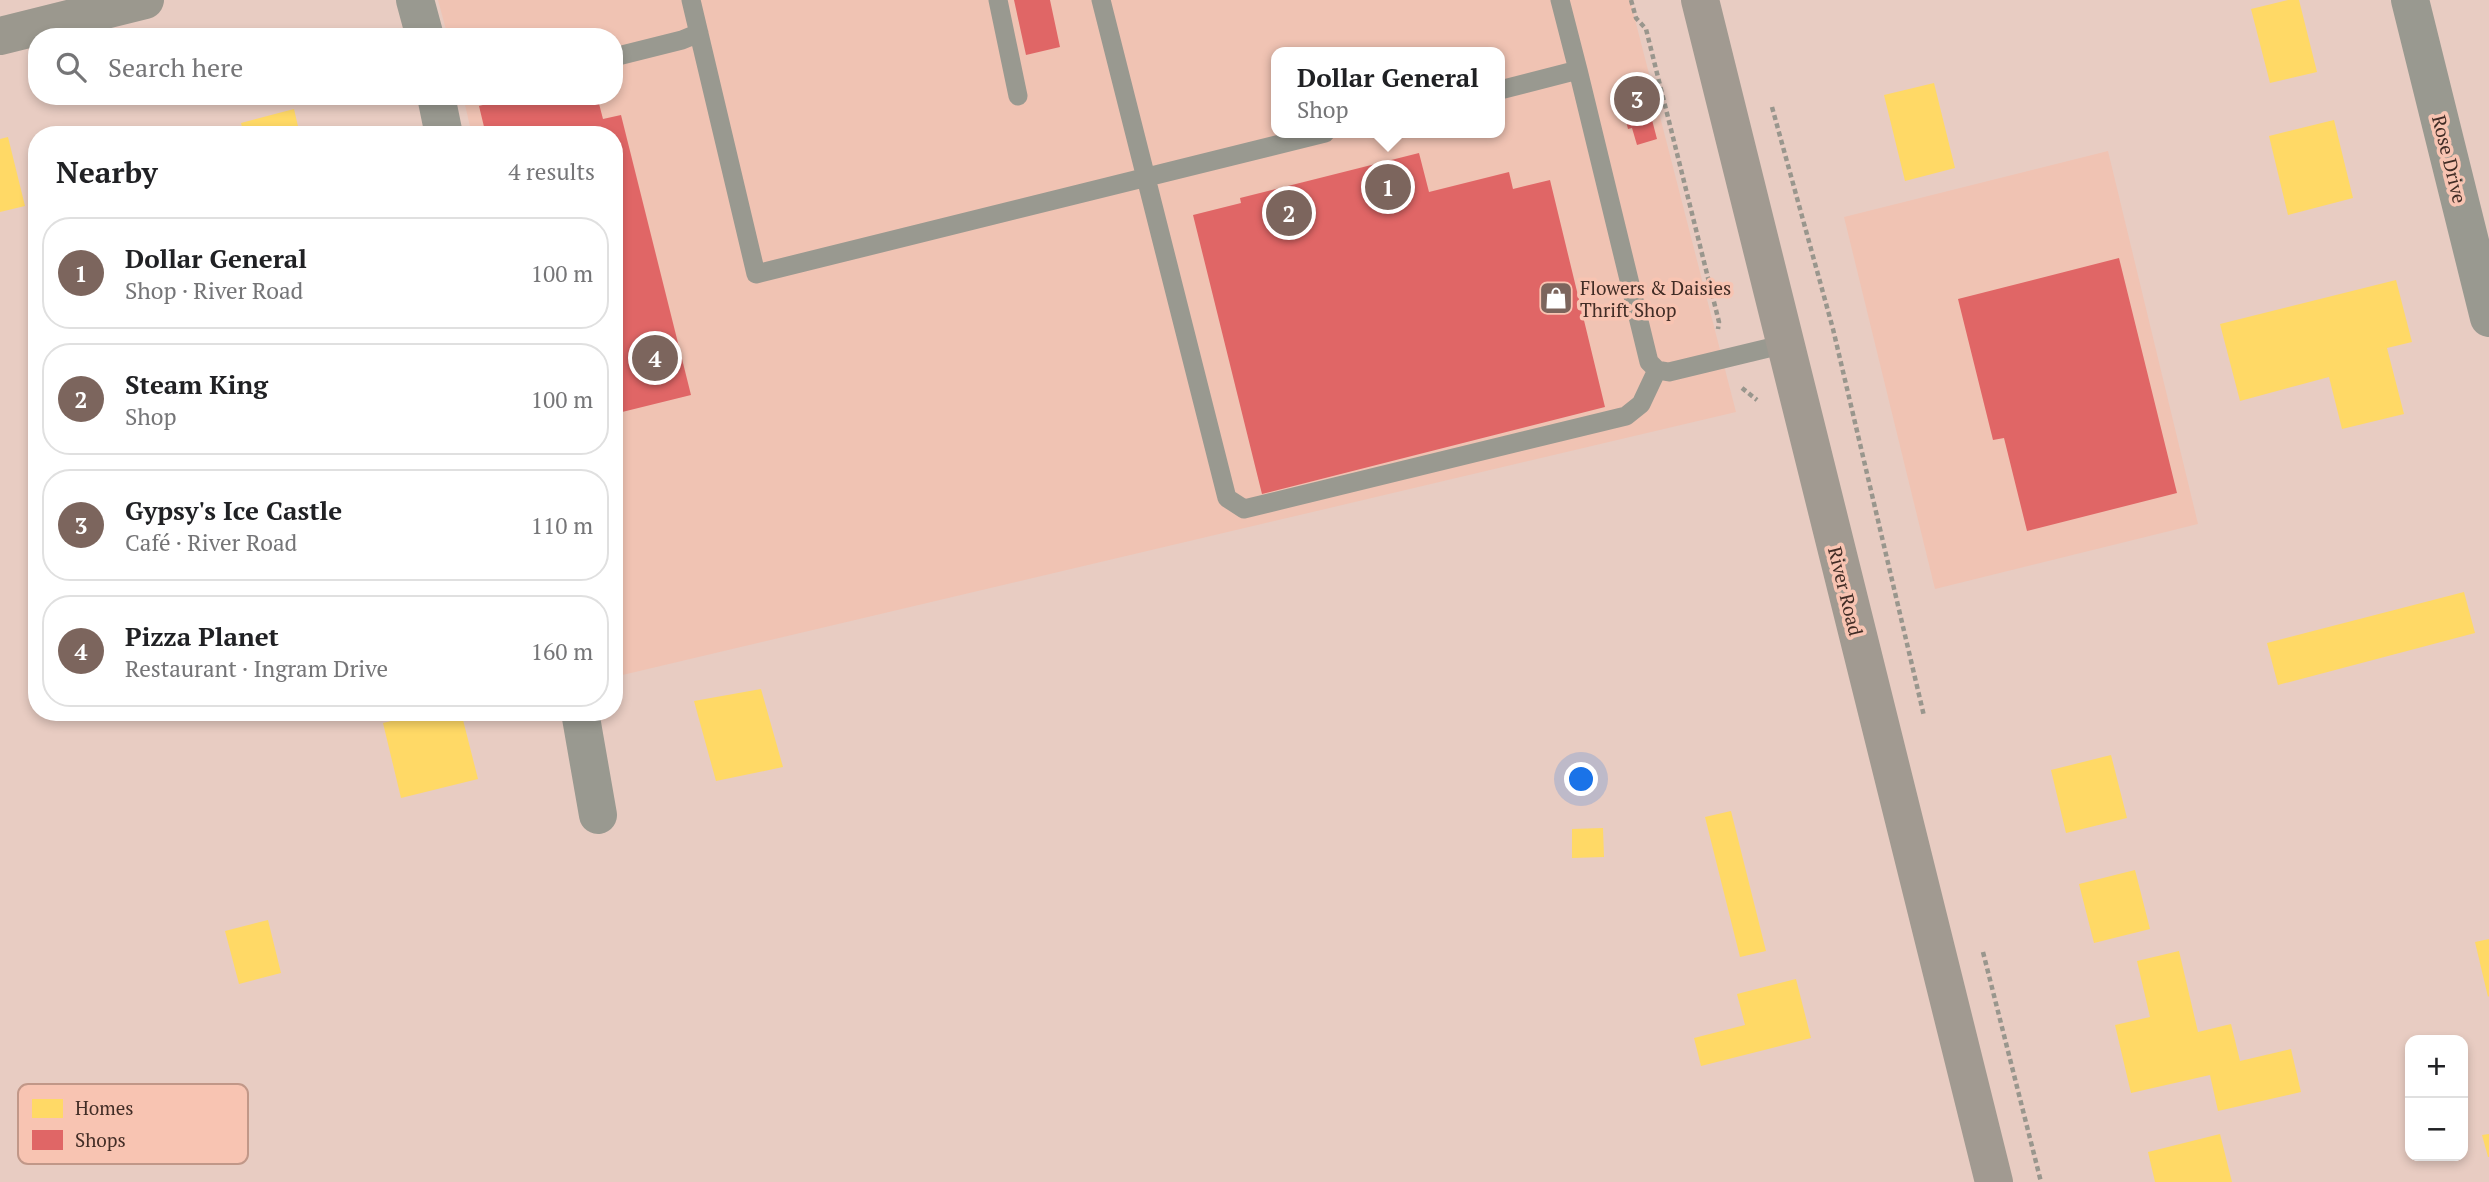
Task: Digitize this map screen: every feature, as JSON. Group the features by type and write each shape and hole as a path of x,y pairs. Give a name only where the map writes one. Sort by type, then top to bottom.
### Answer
{"main road":[{"path":"32,28 145,0"},
{"name":"River Road","path":"1700,0 1994,1182"},
{"path":"0,36 28,29"}],"street":[{"path":"415,0 423,28"},
{"name":"Rose Drive","path":"2410,0 2489,318"},
{"path":"439,105 442,126"},
{"path":"582,721 598,815"}],"lane":[{"path":"691,0 756,274 1304,138"},
{"path":"998,0 1018,96"},
{"path":"1101,0 1227,498 1244,509 1626,416 1641,404 1657,370"},
{"path":"1560,0 1649,362 1657,370 1669,372 1785,344"},
{"path":"623,55 699,33"},
{"path":"1505,89 1578,70"}],"path":[{"path":"1631,0 1636,18 1646,29 1664,97 1719,322 1718,329 1713,332 1720,359"},
{"path":"1772,106 1833,329 1926,725"},
{"path":"1980,941 2041,1182"}],"shaded area":[{"path":"438,0 1630,0 1736,412 623,675 623,126 470,126 465,105 623,105 623,28 446,28"},
{"path":"2108,151 2198,524 1935,589 1844,217"}],"building: Homes":[{"path":"2299,0 2317,72 2270,83 2251,9"},
{"path":"1934,83 1955,168 1905,181 1884,95"},
{"path":"294,109 298,126 242,126 241,123"},
{"path":"2334,120 2353,198 2288,215 2269,136"},
{"path":"8,137 25,206 0,212 0,139"},
{"path":"2396,280 2412,342 2387,348 2404,414 2342,429 2329,377 2240,401 2220,324"},
{"path":"2464,592 2475,633 2278,685 2267,643"},
{"path":"761,689 783,767 716,781 694,701"},
{"path":"463,721 478,779 401,798 383,723"},
{"path":"2111,755 2127,818 2066,833 2051,770"},
{"path":"1731,811 1766,951 1740,957 1705,817"},
{"path":"1603,828 1604,857 1572,858 1572,829"},
{"path":"2135,870 2150,929 2094,943 2079,884"},
{"path":"268,920 281,973 239,984 225,931"},
{"path":"2489,939 2489,996 2488,997 2475,942"},
{"path":"2179,951 2198,1032 2231,1024 2240,1061 2291,1049 2301,1092 2218,1111 2210,1075 2131,1093 2115,1025 2150,1017 2137,961"},
{"path":"1796,979 1811,1038 1701,1066 1694,1038 1745,1025 1737,994"},
{"path":"2220,1134 2232,1182 2155,1182 2148,1152"},
{"path":"2489,1134 2489,1157 2488,1157 2482,1135"}],"building: Shops":[{"path":"1014,0 1050,0 1060,47 1026,55"},
{"path":"1641,78 1657,139 1637,145 1632,128 1628,129 1625,117 1632,116 1623,83"},
{"path":"599,105 603,119 621,115 691,395 623,412 623,126 484,126 479,106"},
{"path":"1419,153 1429,192 1509,172 1513,189 1550,180 1605,407 1262,494 1193,215 1241,203 1240,198"},
{"path":"2119,258 2177,493 2027,531 2004,438 1993,440 1958,299"}],"place":[{"name":"Gypsy's Ice Castle","path":"1637,99"},
{"name":"Dollar General","path":"1388,187"},
{"name":"Steam King","path":"1289,213"},
{"name":"Flowers & Daisies Thrift Shop","path":"1556,298"},
{"name":"Pizza Planet","path":"655,358"}]}
